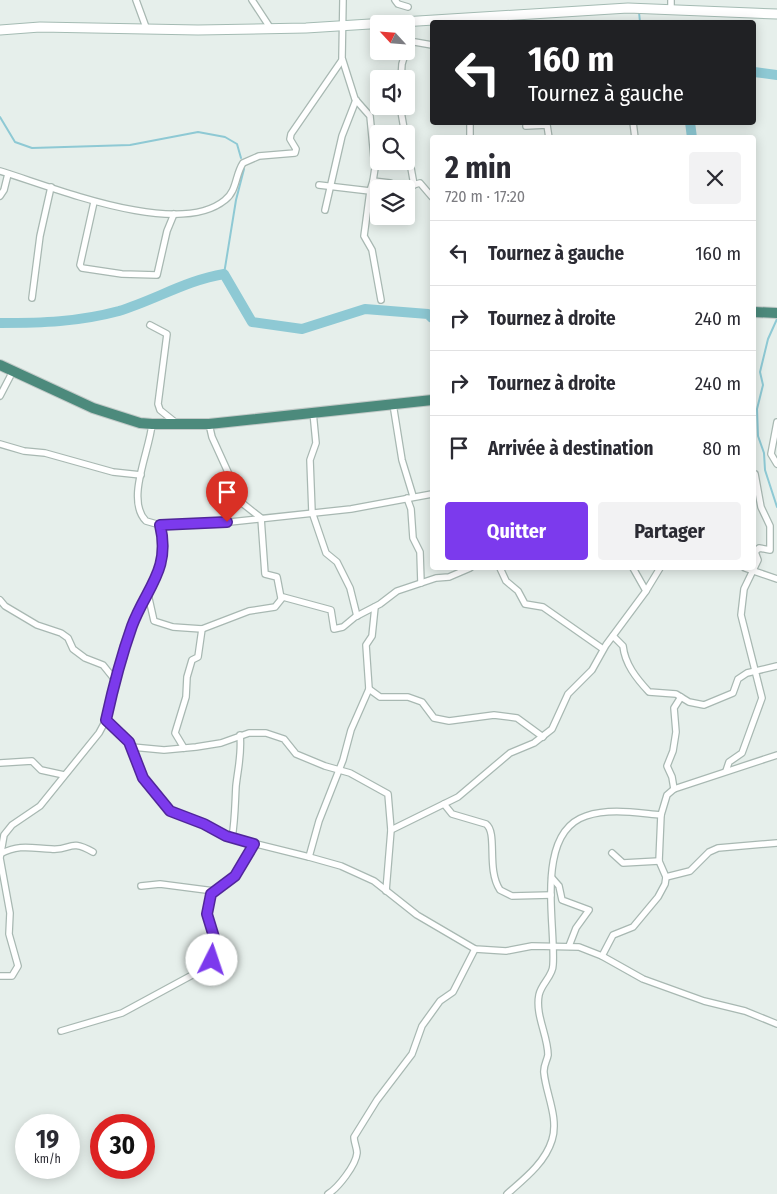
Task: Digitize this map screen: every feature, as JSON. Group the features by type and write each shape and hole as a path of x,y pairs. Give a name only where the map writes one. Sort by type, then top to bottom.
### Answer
{"highway":[{"path":"756,312 776,313"},
{"path":"0,365 93,408 140,423 152,424 210,424 430,400"}],"main road":[{"path":"415,20 645,8 671,4 777,14"},
{"path":"0,30 40,27 147,30 271,29 370,23"}],"street":[{"path":"136,0 147,30"},
{"path":"252,0 271,29"},
{"path":"343,0 342,60 356,100 370,116 375,168 373,180"},
{"path":"395,0 398,4 408,7"},
{"path":"415,42 430,45"},
{"path":"0,172 94,202 174,214 206,212 226,200 235,186 240,168 249,159 259,156 295,153 296,149 290,139 291,134 342,60"},
{"path":"325,210 342,138 356,100"},
{"path":"402,115 413,180"},
{"path":"526,126 547,125"},
{"path":"0,196 4,190 8,174"},
{"path":"415,185 421,184 430,196"},
{"path":"319,185 370,191 364,236 372,250 380,300"},
{"path":"32,298 40,236 51,187"},
{"path":"94,202 81,267 122,274 155,275 158,273 174,214"},
{"path":"150,325 165,331 168,337 158,404 164,414 179,425"},
{"path":"0,396 13,371"},
{"path":"393,404 410,497 413,538 420,552 421,583"},
{"path":"312,412 316,443 310,460 312,512 326,553 337,562 350,588 357,616"},
{"path":"777,422 771,454 777,464"},
{"path":"152,424 151,436 140,475 138,500 140,514 146,521 160,525 179,523 211,524 351,509 430,494"},
{"path":"148,594 156,623 177,628 202,629 253,610 275,607 281,598 277,576 265,574 261,518 242,503 212,436 210,424"},
{"path":"0,444 24,451 45,453 113,472 140,475"},
{"path":"756,479 760,498 770,526 770,550 759,548 756,551"},
{"path":"756,504 760,498"},
{"path":"0,976 12,976 18,966 9,934 10,913 0,854 2,842 7,829 40,806 93,742 106,720 115,680 132,626 148,594 163,556 164,547 160,525"},
{"path":"281,598 292,598 331,610 334,629 343,627 397,591 449,577 465,570"},
{"path":"501,570 506,581 518,591 525,604 543,606 603,650"},
{"path":"634,570 646,591"},
{"path":"391,830 463,793 510,753 543,737 555,725 568,694 592,670 603,650 646,591 659,570"},
{"path":"726,770 729,762 742,753 762,699 741,615 744,589 753,570 777,579"},
{"path":"0,600 5,606 37,625 62,633 68,638 73,649 85,658 103,664 115,680"},
{"path":"309,857 319,821 339,770 351,730 369,689 366,645 372,636 375,607"},
{"path":"184,748 175,733 186,697 187,674 192,660 199,656 202,629"},
{"path":"613,636 623,646 624,656 638,680 649,692 681,697 689,702 706,704 733,693 739,678 755,671 777,666"},
{"path":"369,689 380,697 408,697 422,702 434,718 449,721 494,715 517,718 543,737"},
{"path":"674,789 672,777 667,766 673,751 676,732 674,708 681,697"},
{"path":"106,720 125,737 132,748 143,778 165,806 176,814 204,824 232,838 309,857 349,870 374,881 422,918 475,950 506,951 554,946 569,946 590,950 643,979 704,1000 745,1011 777,1024"},
{"path":"132,748 164,750 221,743 240,735 257,732 276,735 284,739 296,754 350,773 388,794 391,830 386,891"},
{"path":"232,838 236,812 238,769 242,750 240,735"},
{"path":"602,956 613,935 634,928 660,894 666,877 659,861 661,815 667,795 674,789 726,770 777,755"},
{"path":"0,763 32,761 41,770 64,775"},
{"path":"444,804 452,814 486,824 490,827 492,834 491,866 500,890 512,896 552,895"},
{"path":"507,1194 532,1172 544,1156 553,1137 551,1100 544,1074 548,1055 538,999 541,988 553,970 552,878 556,847 572,825 584,817 616,811 661,815"},
{"path":"666,877 690,872 709,852 718,848 777,843"},
{"path":"0,854 20,846 55,849 72,844 93,852"},
{"path":"61,1031 122,1013 163,989 208,967 212,960 214,937 207,914 210,899 214,891 228,883 235,876 254,844"},
{"path":"612,853 623,863 659,861"},
{"path":"552,878 560,886 562,900 589,910 578,926 569,946"},
{"path":"140,886 160,884 214,891"},
{"path":"328,1194 336,1189 352,1165 357,1152 354,1137 363,1120 412,1054 422,1026 440,1001 453,992 475,950"}],"waterway":[{"path":"639,12 640,20"},
{"path":"756,72 777,75"},
{"path":"0,117 15,142 32,148 130,145 198,132 225,137 237,144 241,158"},
{"path":"690,125 692,135"},
{"path":"224,274 236,200 244,169"},
{"path":"0,323 60,321 104,315 119,311 184,285 224,274 252,322 302,329 365,309 428,314 430,316"},
{"path":"777,319 768,339 760,372 763,385 757,409 758,436 764,453 765,470 777,507"}],"route":[{"path":"212,960 214,932 207,914 211,894 235,876 254,844 220,834 204,824 170,811 143,778 129,742 106,720 115,680 132,626 155,579 163,556 164,547 160,525 227,522"}]}
